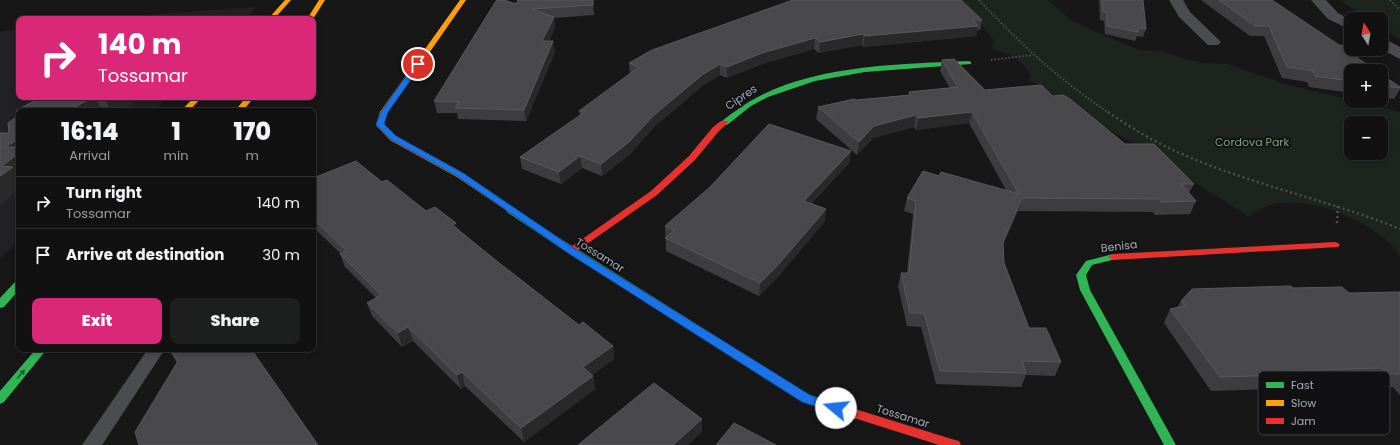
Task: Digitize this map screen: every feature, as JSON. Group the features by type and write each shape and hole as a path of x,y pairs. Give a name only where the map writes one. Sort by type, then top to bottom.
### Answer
{"street":[{"path":"274,16 288,0"},
{"path":"312,16 322,0"},
{"name":"Tossamar","path":"463,0 384,112 380,124 393,138 460,174 571,251 806,399 955,445"},
{"path":"1176,0 1184,14 1213,42"},
{"path":"1318,0 1333,16 1344,22"},
{"path":"1388,46 1400,54"},
{"name":"Cipres","path":"571,251 654,193 692,158 716,129 763,96 790,86 836,75 884,67 969,63"},
{"path":"188,108 195,100"},
{"path":"241,108 248,100"},
{"name":"Benisa","path":"1170,445 1085,290 1081,275 1089,263 1110,258 1335,245"},
{"path":"0,304 16,287"},
{"path":"0,399 39,352"}],"lane":[{"path":"92,445 155,352"}],"path":[{"path":"978,0 1033,55 1067,85 1130,126 1186,156 1235,174 1338,205 1400,229"},
{"path":"1390,0 1400,10"},
{"path":"969,63 1033,55"}],"shaded area":[{"path":"256,7 248,16 129,16"},
{"path":"16,29 16,100 165,100 157,108 16,108 16,243 0,259 0,32"}],"green space":[{"name":"Cordova Park","path":"961,0 1048,0 1072,21 1139,50 1162,51 1185,59 1203,63 1227,64 1285,84 1344,98 1344,108 1384,108 1400,112 1400,256 1390,244 1376,232 1360,222 1323,207 1286,203 1270,205 1249,217 1133,143 1041,86 1028,80 1031,77 1020,62 1010,55 991,49 994,41"},
{"path":"1341,0 1400,0 1400,39 1388,33 1388,12 1356,12"}],"building":[{"path":"504,0 516,4 518,0 593,0 593,5 532,9 554,17 542,41 553,41 524,110 455,108 459,102 434,101 496,1"},
{"path":"793,0 961,0 982,20 973,20 978,26 865,36 863,34 820,42 815,38 762,53 727,67 720,64 702,75 654,115 629,142 601,164 580,156 559,172 520,157 586,111 579,111 639,67 629,63 652,50"},
{"path":"1102,0 1143,0 1146,29 1138,28 1138,32 1107,26 1107,12 1103,12"},
{"path":"1219,0 1272,0 1339,45 1344,46 1344,56 1355,56 1366,64 1344,64 1344,80 1315,76 1313,71 1287,67 1269,26 1255,26"},
{"path":"954,59 985,90 1041,85 1053,96 1063,95 1070,99 1125,144 1154,144 1194,184 1181,184 1196,201 1161,202 1159,199 1022,198 1003,242 1004,263 1029,328 1046,328 1061,362 1022,361 1026,373 940,371 924,313 910,313 901,273 909,273 916,201 907,198 923,171 939,176 941,172 1019,194 972,112 918,118 916,115 874,126 859,142 818,107 854,99 911,95 909,92 958,87 942,60"},
{"path":"1388,79 1400,87 1388,86"},
{"path":"35,100 88,100 73,108 21,108"},
{"path":"16,117 16,141 5,147 16,147 16,155 2,166 13,167 0,176 0,133 9,133 8,123"},
{"path":"769,124 851,151 804,201 826,209 778,265 760,283 665,238 675,230 665,226 710,187"},
{"path":"356,161 382,182 387,180 426,211 435,207 456,223 452,225 498,262 579,325 583,322 613,346 583,367 593,376 521,428 462,372 457,375 408,327 398,333 367,303 381,295 340,254 347,251 316,222 316,177"},
{"path":"1291,286 1293,288 1342,287 1349,293 1400,292 1400,374 1390,374 1390,371 1384,371 1381,368 1258,371 1258,376 1220,377 1170,309 1185,306 1181,301 1192,289"},
{"path":"172,352 253,352 318,445 139,445 135,432 178,361"},
{"path":"654,383 702,419 673,445 578,445"},
{"path":"734,423 776,445 716,445"}],"traffic: fast":[{"path":"724,123 765,95 814,79 891,67 969,63"},
{"path":"510,210 571,251 807,399 855,414"},
{"path":"1113,257 1089,263 1081,275 1085,290 1170,445"},
{"path":"0,304 16,287"},
{"path":"0,399 39,352"}],"traffic: slow":[{"path":"274,16 288,0"},
{"path":"312,16 322,0"},
{"path":"463,0 384,112 380,125 393,138 460,175 510,210"},
{"path":"188,108 195,100"},
{"path":"241,108 248,100"}],"traffic: jam":[{"path":"571,251 654,193 692,158 716,129 724,123"},
{"path":"1113,257 1335,245"},
{"path":"855,414 955,445"}],"route":[{"path":"418,64 384,112 380,124 393,138 460,174 571,251 806,399 836,408"}]}
